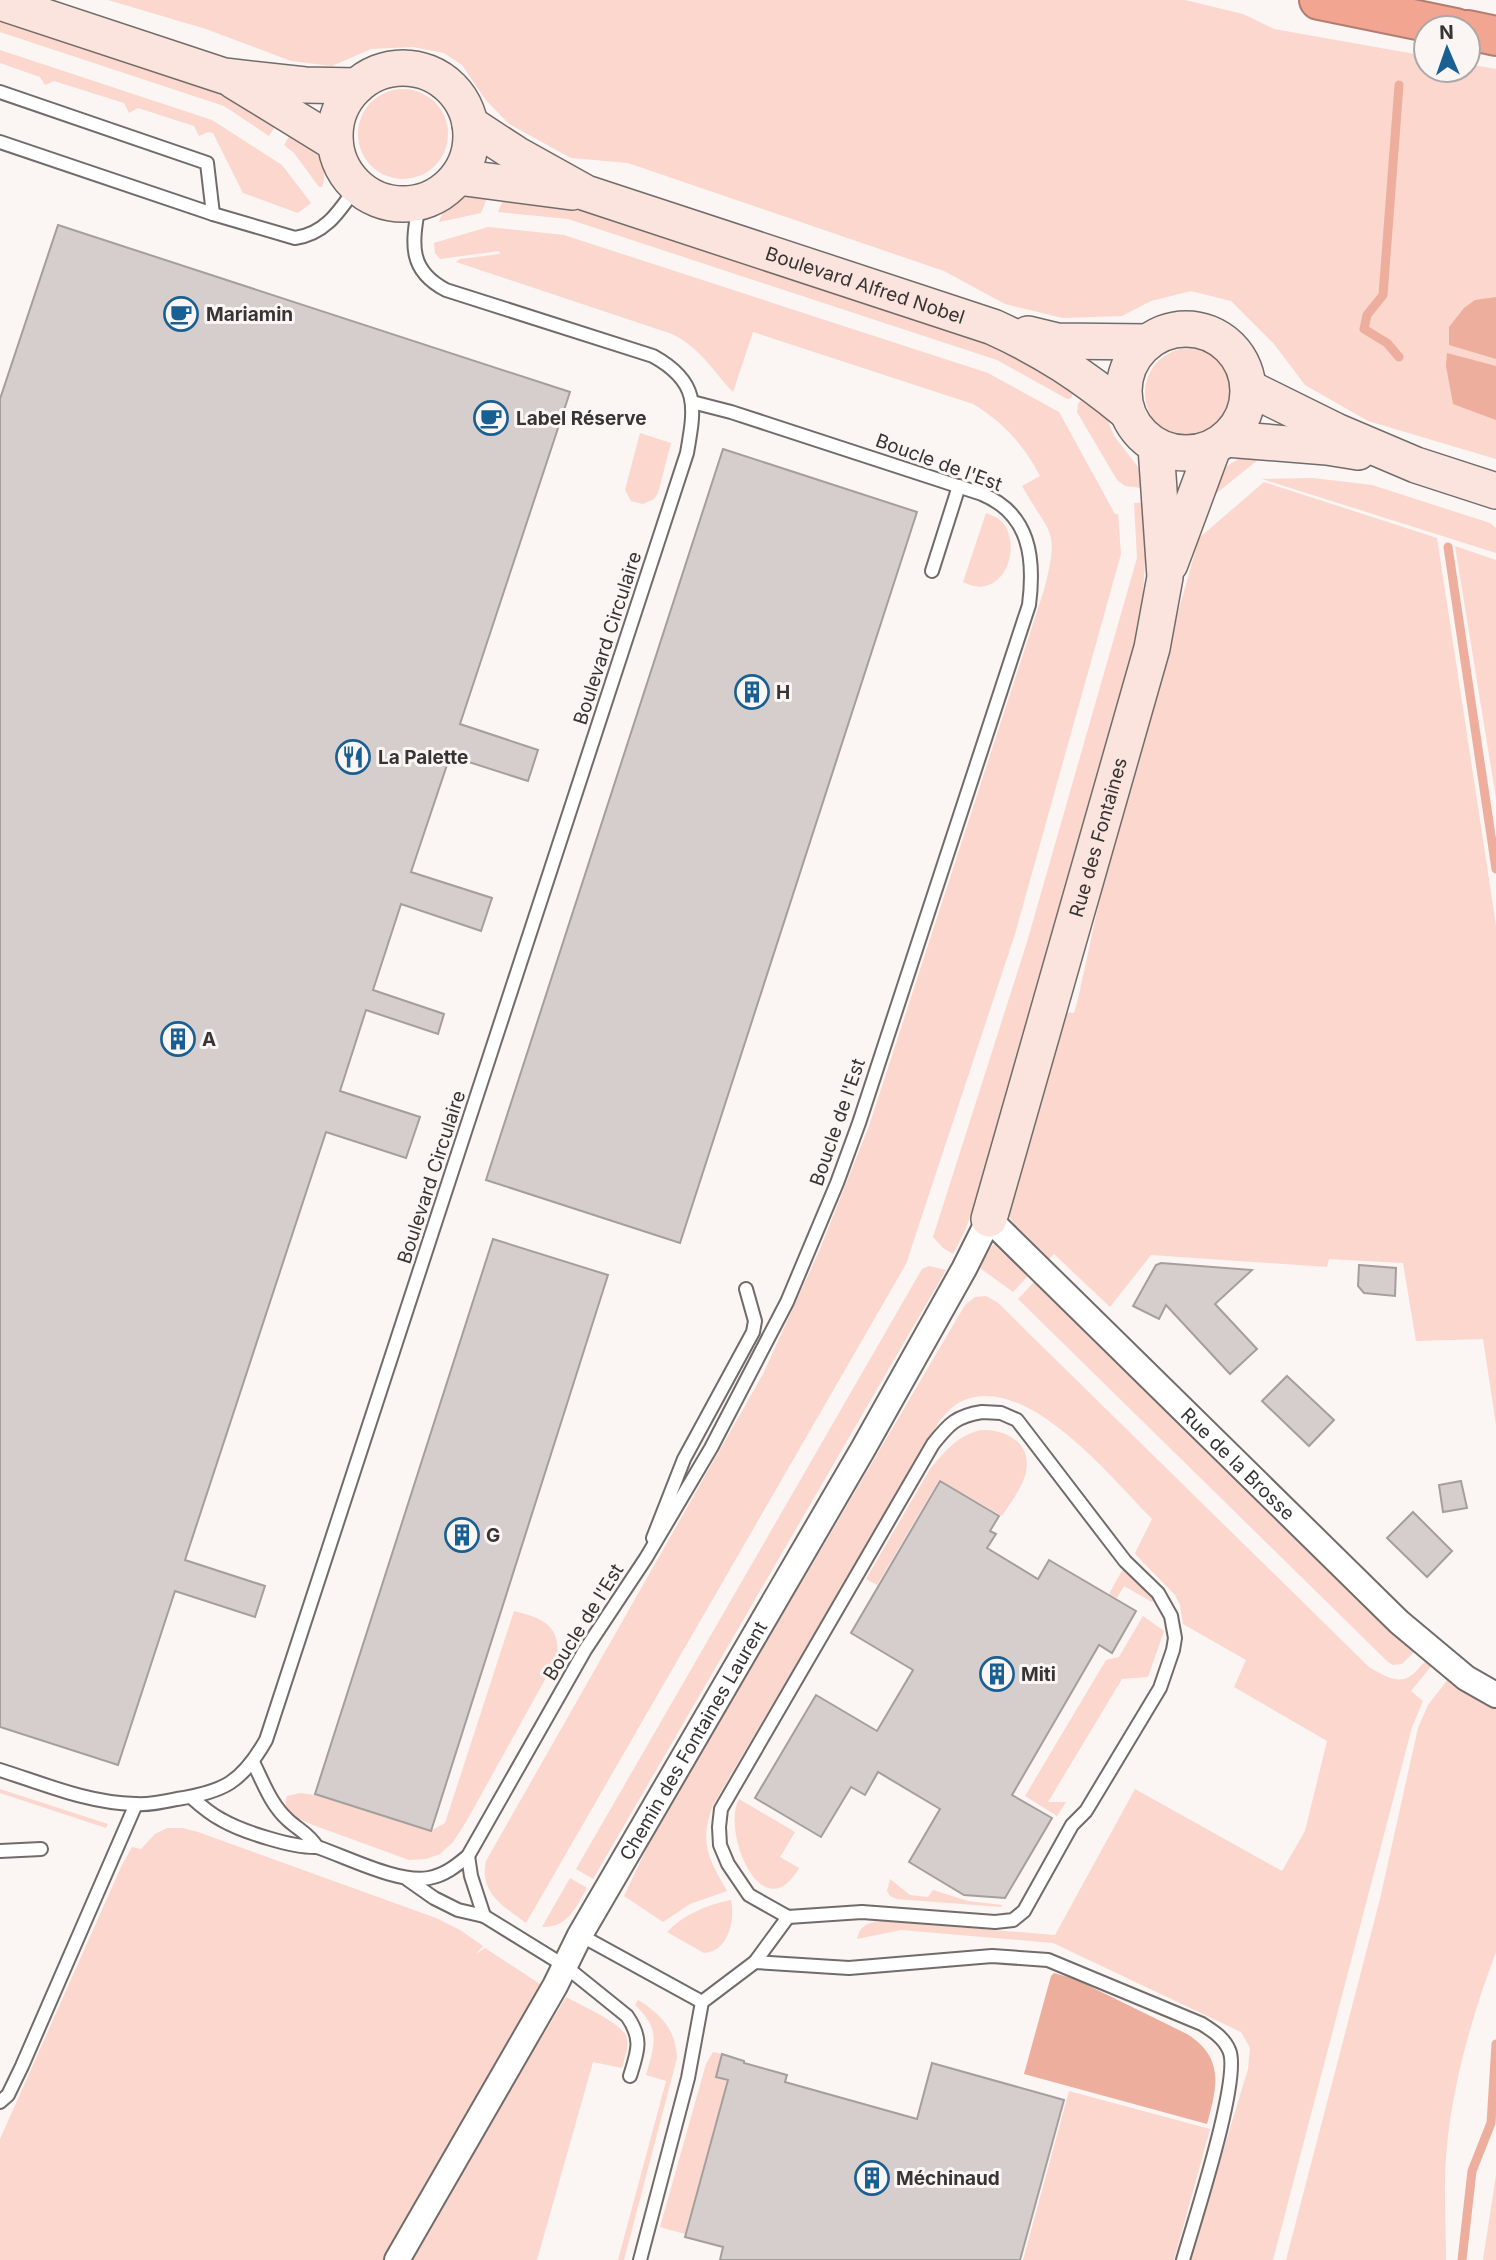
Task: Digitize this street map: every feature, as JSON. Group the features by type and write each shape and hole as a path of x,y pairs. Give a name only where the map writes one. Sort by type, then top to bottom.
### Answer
{"highway":[{"path":"1319,0 1412,19"}],"main road":[{"path":"0,2 225,76 305,85 357,86"},
{"path":"386,70 420,70 440,79 457,94 470,124 470,152 458,177 440,193 419,203 390,203 373,197 357,186 340,162 335,143 339,112 357,86 386,70"},
{"path":"225,76 335,143"},
{"name":"Boulevard Alfred Nobel","path":"470,124 516,154 586,193 993,327 1037,347 1093,384 1127,412"},
{"name":"Boulevard Alfred Nobel","path":"458,177 586,193"},
{"path":"993,327 1057,341 1147,342"},
{"path":"1165,577 1220,444 1242,421 1249,400 1248,378 1239,356 1223,340 1204,330 1177,328 1156,335 1139,349 1127,369 1123,390 1127,412 1139,433 1156,447 1192,454 1220,444 1327,447 1416,465"},
{"path":"1248,387 1336,431 1416,465 1496,491"},
{"name":"Rue des Fontaines","path":"989,1220 1152,648 1165,577 1156,447"}],"street":[{"name":"Rue de la Brosse","path":"989,1220 1399,1622 1466,1678 1496,1695"},
{"name":"Chemin des Fontaines Laurent","path":"397,2260 580,1936 863,1449 989,1220"}],"lane":[{"path":"0,92 207,163 213,214"},
{"path":"0,142 282,236 306,236 320,231 336,215 357,186"},
{"path":"419,203 414,237 415,251 421,272 430,282 446,290 653,356 678,374 688,389 692,402"},
{"name":"Boucle de l'Est","path":"191,1797 214,1816 238,1828 303,1847 317,1847 405,1878 431,1878 450,1870 468,1856 584,1650 646,1559 711,1448 787,1302 837,1183 1029,605 1033,578 1031,556 1024,535 1000,502 959,486 731,412 692,402"},
{"name":"Boulevard Circulaire","path":"0,1770 83,1797 136,1804 204,1796 230,1784 253,1762 269,1731 671,507 691,435 692,402"},
{"path":"932,571 959,486"},
{"path":"646,1559 684,1459 753,1332 752,1307 746,1289"},
{"path":"640,2260 688,2078 702,2002 755,1962 788,1917 862,1912 995,1922 1013,1920 1024,1911 1072,1825 1086,1811 1160,1688 1175,1638 1164,1602 1125,1561 1017,1420 1001,1413 963,1415 949,1424 933,1444 721,1809 720,1844 728,1864 749,1895 788,1917"},
{"name":"Boucle de l'Est","path":"253,1762 276,1807 288,1820 310,1835 317,1847"},
{"path":"0,2102 8,2095 22,2066 136,1804"},
{"path":"0,1851 41,1849"},
{"path":"468,1856 471,1876 484,1916"},
{"path":"405,1878 434,1898 458,1910 484,1916 565,1966 627,2016 639,2038 630,2076"},
{"path":"580,1936 702,2002"},
{"path":"755,1962 849,1968 992,1956 1048,1960 1202,2024 1221,2037 1230,2052 1232,2068 1227,2102 1183,2260"}],"shaded area":[{"path":"108,0 1185,0 1243,14 1274,29 1412,54 1412,84 1482,84 1482,66 1496,69 1496,459 1368,421 1305,385 1274,344 1231,301 1191,291 1151,301 1122,316 1063,318 1005,304 944,271 628,163 571,158 509,124 485,99 462,65 444,53 413,47 371,49 332,66 291,61 206,29"},
{"path":"0,18 205,84 280,119 269,136 224,106 0,32"},
{"path":"0,50 212,120 282,165 311,203 298,213 243,193 213,133 199,136 194,126 138,108 129,113 124,103 54,81 45,85 40,77 0,63"},
{"path":"403,89 420,93 435,102 444,117 448,134 444,151 435,166 420,175 403,179 386,175 371,166 362,151 358,134 362,117 371,102 386,93"},
{"path":"294,128 312,147 321,162 324,170 322,187 319,187 294,153 284,145"},
{"path":"489,193 481,213 439,222 452,203 466,197"},
{"path":"505,195 593,211 987,343 1076,387 1071,398 1067,399 997,360 568,219 498,212"},
{"path":"488,227 564,235 988,373 1059,412 1115,514 1118,514 1121,554 1015,934 906,1264 526,1923 495,1898 486,1882 486,1861 763,1374 820,1249 869,1126 1044,590 1052,543 1046,525 1022,486 1040,476 1034,465 1020,444 994,418 973,404 753,332 733,392 699,353 672,334 456,262 460,259 500,254 499,251 440,259 435,253 434,243"},
{"path":"1496,297 1496,359 1449,345 1449,327 1464,308 1475,300"},
{"path":"1190,348 1207,351 1222,361 1232,376 1235,393 1232,410 1222,425 1207,435 1190,438 1173,435 1158,425 1148,410 1145,393 1148,376 1158,361 1173,351"},
{"path":"1447,353 1496,366 1496,420 1453,404 1446,366"},
{"path":"1086,392 1104,411 1114,436 1138,467 1149,489 1125,486 1117,480 1077,412 1078,404"},
{"path":"640,433 671,443 658,493 654,499 643,504 631,501 625,490"},
{"path":"1251,453 1264,455 1213,496 1225,468"},
{"path":"1313,478 1372,485 1490,523 1496,528 1496,553 1262,479"},
{"path":"1264,482 1437,538 1496,925 1496,1425 1483,1339 1416,1341 1403,1263 1329,1259 1327,1267 1151,1255 1110,1307 1054,1254 1048,1260 1010,1218 1008,1209 1062,1012 1074,1013 1078,999 1108,861 1199,538"},
{"path":"1149,502 1141,623 980,1190 953,1254 933,1237 1027,942 1137,558 1134,503"},
{"path":"986,513 994,516 1007,528 1010,558 1001,576 994,582 976,586 963,582"},
{"path":"1455,546 1496,560 1496,798"},
{"path":"994,1244 998,1244 1031,1273 1013,1292 980,1268"},
{"path":"929,1266 946,1270 593,1879 576,1869 922,1269"},
{"path":"1035,1281 1415,1651 1402,1664 1393,1665 1388,1662 1018,1299"},
{"path":"986,1296 997,1302 1369,1667 1390,1678 1401,1679 1412,1675 1426,1661 1429,1660 1433,1664 1411,1691 1423,1701 1412,1727 1273,2260 1190,2260 1248,2069 1250,2048 1241,2032 1053,1943 901,1930 857,1939 860,1930 866,1925 882,1921 1055,1935 1135,1789 1282,1871 1305,1831 1327,1741 1234,1687 1246,1660 1183,1624 1180,1605 1175,1595 1135,1553 1152,1519 1091,1456 1039,1414 1012,1401 985,1396 960,1402 940,1420 713,1805 706,1840 715,1869 727,1891 690,1904 663,1922 624,1896 653,1835 965,1305 975,1297"},
{"path":"981,1430 1008,1435 1025,1453 1027,1462 1024,1478 1002,1516 939,1480 877,1585 866,1579 930,1469 958,1440"},
{"path":"1123,1569 1155,1599 1152,1602 1124,1586 1117,1598 1109,1594"},
{"path":"514,1611 541,1620 553,1630 557,1658 466,1822 453,1842 440,1854 426,1859 409,1860 313,1825 289,1811 286,1807 287,1796 300,1793 315,1795 430,1831 445,1823"},
{"path":"1143,1616 1164,1631 1148,1677 1122,1679 1048,1802 1066,1802 1057,1816 1025,1796 1106,1660 1119,1657"},
{"path":"1449,1678 1496,1705 1496,1952 1479,1999 1454,2097 1445,2174 1446,2260 1286,2260 1380,1899 1418,1728 1428,1705"},
{"path":"0,1789 108,1824 106,1828 0,1793"},
{"path":"739,1799 795,1832 780,1857 799,1868 785,1885 771,1889 759,1883 748,1870 740,1852 736,1832 735,1814"},
{"path":"167,1828 198,1832 436,1918 483,1946 476,1954 485,1948 543,1986 384,2260 0,2260 0,2139 121,1867 132,1847 141,1849 155,1834"},
{"path":"570,1878 587,1888 579,1902 565,1920 542,1927"},
{"path":"890,1879 910,1895 928,1897 933,1890 968,1901 1002,1905 897,1899 887,1891"},
{"path":"731,1900 731,1925 725,1941 713,1951 704,1953 667,1932 696,1911"},
{"path":"1054,1973 1075,1979 1187,2034 1199,2043 1208,2053 1215,2074 1207,2124 1024,2074"},
{"path":"566,1997 616,2025 626,2036 627,2048 622,2068 593,2062 537,2260 408,2260"},
{"path":"638,2000 666,2024 674,2039 677,2058 624,2260 618,2260 666,2081 646,2075 654,2037 649,2022 635,2005"},
{"path":"713,2052 722,2054 716,2077 727,2081 685,2234 660,2227 706,2064"},
{"path":"1069,2091 1210,2129 1174,2260 1023,2260"},
{"path":"1496,2175 1496,2260 1483,2260"}],"building":[{"name":"A","path":"58,225 570,392 460,724 538,750 528,781 450,756 411,872 492,898 481,931 401,904 373,990 444,1014 438,1034 366,1010 340,1091 420,1117 406,1158 326,1132 185,1560 265,1586 255,1617 175,1591 118,1765 0,1727 0,399"},
{"name":"H","path":"723,449 917,512 680,1243 486,1180"},
{"name":"G","path":"493,1239 608,1275 431,1831 315,1794"},
{"path":"1161,1263 1252,1270 1215,1304 1257,1349 1230,1374 1166,1305 1159,1319 1133,1306 1156,1265"},
{"path":"1359,1265 1396,1268 1395,1296 1364,1293 1358,1286"},
{"path":"1287,1376 1334,1420 1309,1446 1262,1401"},
{"name":"Miti","path":"940,1481 999,1516 990,1531 996,1534 987,1548 1038,1579 1049,1560 1136,1611 1112,1653 1099,1645 1012,1795 1052,1818 1005,1898 964,1895 909,1862 940,1809 878,1772 865,1795 851,1787 821,1837 755,1798 816,1695 877,1731 913,1670 851,1633"},
{"path":"1461,1481 1467,1508 1443,1512 1439,1485"},
{"path":"1413,1512 1452,1551 1427,1577 1387,1538"},
{"name":"Méchinaud","path":"722,2054 787,2075 785,2082 917,2119 932,2063 1064,2100 1020,2260 720,2260 723,2247 685,2237 728,2080 716,2077"}],"waterway":[{"path":"1399,85 1383,295 1367,315 1364,329 1387,343 1399,357"},
{"path":"1448,547 1496,869"},
{"path":"1462,2260 1472,2171 1491,2123 1496,2044"}],"place":[{"name":"Mariamin","path":"181,314"},
{"name":"Label Réserve","path":"491,418"},
{"name":"H","path":"752,692"},
{"name":"La Palette","path":"353,757"},
{"name":"A","path":"178,1039"},
{"name":"G","path":"462,1535"},
{"name":"Miti","path":"997,1674"},
{"name":"Méchinaud","path":"872,2178"}]}
